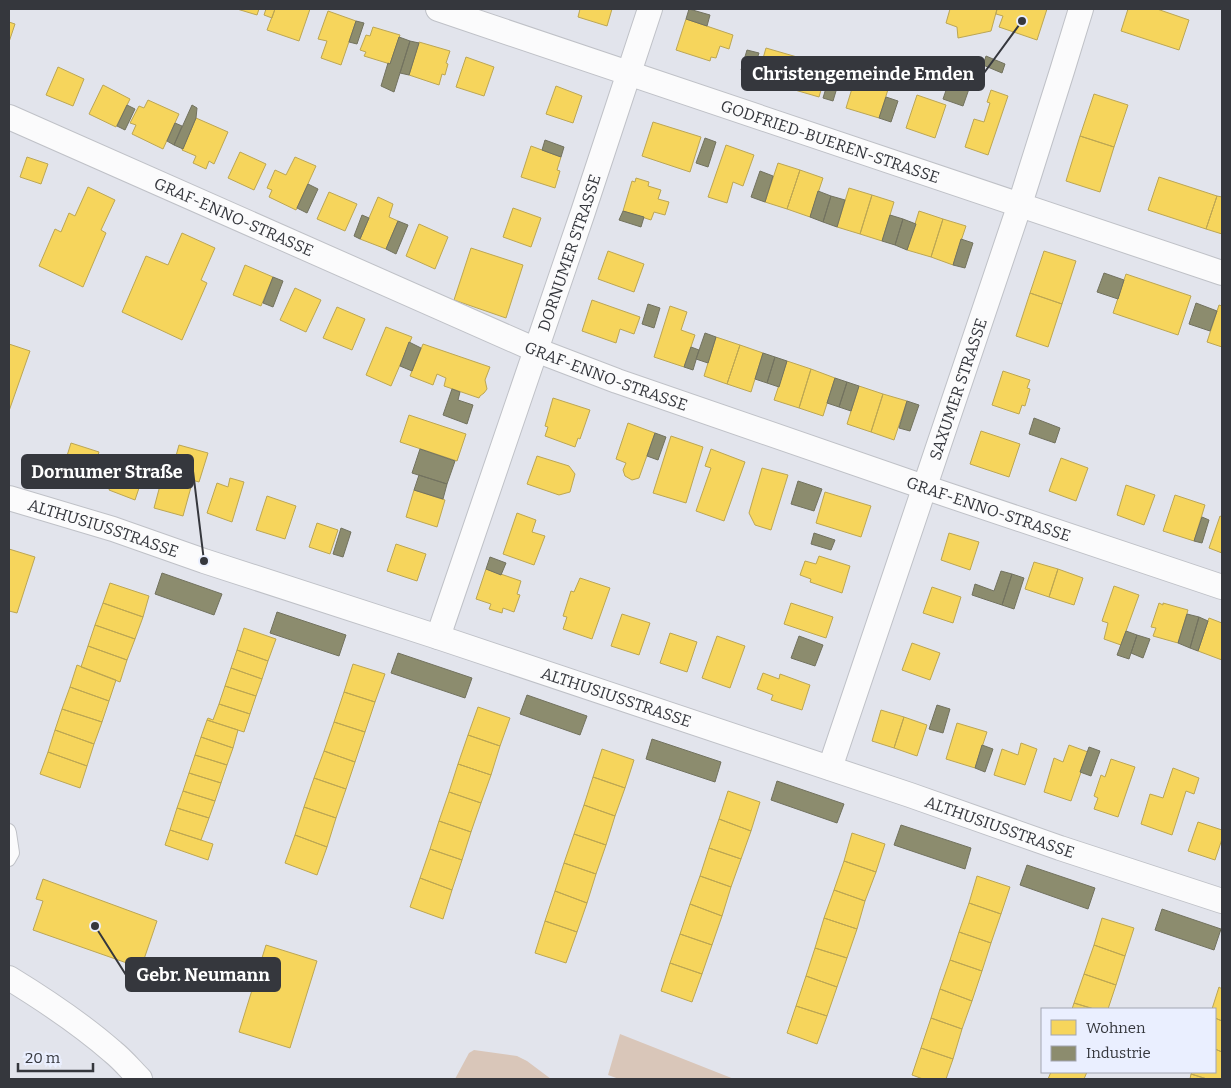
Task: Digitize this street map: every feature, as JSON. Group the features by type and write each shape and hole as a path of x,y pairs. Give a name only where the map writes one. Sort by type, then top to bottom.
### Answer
{"street":[{"name":"GODFRIED-BUEREN-STRASSE","path":"438,9 1222,272"},
{"name":"DORNUMER STRASSE","path":"438,637 630,73 650,9"},
{"name":"SAXUMER STRASSE","path":"830,768 1020,204 1081,9"},
{"name":"GRAF-ENNO-STRASSE","path":"9,117 536,350 617,382 1222,587"},
{"name":"ALTHUSIUSSTRASSE","path":"9,498 113,530 438,637 1222,901"},
{"path":"9,978 88,1031 114,1052 140,1079"}],"lane":[{"path":"9,830 13,853 9,860"}],"shaded area":[{"path":"620,1034 734,1079 619,1079 608,1075"},
{"path":"474,1050 517,1056 551,1079 455,1079 469,1053"}],"building: Wohnen":[{"path":"237,9 259,9 257,15"},
{"path":"266,9 275,9 272,18 264,15"},
{"path":"275,9 310,9 299,41 267,30"},
{"path":"580,9 612,9 607,26 578,17"},
{"path":"950,9 997,9 991,31 958,38 957,27 946,23"},
{"path":"997,9 1047,9 1037,40 999,27 1003,16 996,14"},
{"path":"1128,9 1157,9 1189,20 1179,50 1121,31"},
{"path":"328,11 356,21 341,65 321,58 327,41 318,39"},
{"path":"686,19 733,35 729,49 720,46 716,58 711,57 710,61 676,50"},
{"path":"9,22 15,24 9,42"},
{"path":"373,27 400,35 390,64 364,56 366,52 360,50 366,35 370,36"},
{"path":"419,42 450,51 445,75 442,74 439,85 409,75"},
{"path":"766,48 797,57 788,88 757,79"},
{"path":"466,57 494,67 484,96 456,87"},
{"path":"797,57 828,66 819,97 788,88"},
{"path":"58,67 84,79 73,106 46,95"},
{"path":"858,69 891,80 879,118 846,108"},
{"path":"103,85 130,99 116,127 89,114"},
{"path":"556,86 582,96 573,123 546,114"},
{"path":"991,90 1008,96 988,155 965,147 974,119 984,122 990,103 987,102"},
{"path":"1094,94 1128,105 1114,147 1080,136"},
{"path":"917,95 946,105 935,138 906,128"},
{"path":"148,100 179,114 163,149 132,134 136,125 130,123 139,106 144,108"},
{"path":"196,118 228,132 214,164 209,161 206,169 193,163 196,156 182,150"},
{"path":"653,122 701,137 690,172 642,156"},
{"path":"1080,136 1114,147 1100,192 1066,181"},
{"path":"726,145 754,155 743,186 733,182 727,203 708,197"},
{"path":"531,146 561,157 557,170 560,171 555,188 521,177"},
{"path":"240,152 266,164 254,190 228,178"},
{"path":"27,157 48,164 41,184 20,177"},
{"path":"295,157 316,166 296,210 269,197 272,190 267,188 275,170 286,175"},
{"path":"778,163 800,170 787,209 765,202"},
{"path":"800,170 823,178 810,217 787,209"},
{"path":"1159,177 1217,196 1206,229 1148,210"},
{"path":"636,178 649,182 648,186 661,190 658,199 669,202 665,215 654,212 651,220 623,211 632,181 635,182"},
{"path":"88,187 115,200 101,230 106,233 83,287 39,266 55,229 61,232 69,213 75,216"},
{"path":"849,188 872,195 860,234 837,227"},
{"path":"329,192 357,204 345,231 317,219"},
{"path":"872,195 894,202 882,241 860,234"},
{"path":"1217,196 1222,197 1222,234 1206,229"},
{"path":"378,197 393,204 389,217 398,221 386,249 360,239"},
{"path":"513,208 541,218 531,247 503,237"},
{"path":"919,211 943,219 931,257 907,250"},
{"path":"943,219 966,226 953,265 931,257"},
{"path":"419,224 448,237 435,269 406,256"},
{"path":"182,233 215,248 201,280 207,283 182,340 122,312 146,256 168,265"},
{"path":"471,248 523,265 506,318 454,300"},
{"path":"608,251 644,264 634,292 598,279"},
{"path":"1044,251 1076,261 1062,304 1030,293"},
{"path":"245,265 273,277 261,306 233,295"},
{"path":"1126,274 1191,296 1178,335 1113,313"},
{"path":"295,288 321,300 306,332 280,320"},
{"path":"1030,293 1062,304 1048,347 1016,336"},
{"path":"592,300 640,317 634,334 620,329 616,343 582,331"},
{"path":"1219,305 1222,306 1222,347 1207,342"},
{"path":"670,306 687,312 681,330 695,335 684,367 654,357"},
{"path":"337,307 365,319 352,350 323,338"},
{"path":"386,327 412,337 391,386 366,375"},
{"path":"716,337 740,345 727,384 704,376"},
{"path":"9,344 30,351 9,411"},
{"path":"423,344 490,367 485,380 487,389 484,393 479,398 444,386 446,378 437,374 433,385 410,376"},
{"path":"740,345 763,353 751,392 727,384"},
{"path":"787,361 811,369 799,408 774,400"},
{"path":"811,369 835,378 823,416 799,408"},
{"path":"1003,371 1030,380 1027,388 1030,389 1025,406 1022,405 1019,414 992,405"},
{"path":"859,386 883,394 871,432 847,424"},
{"path":"883,394 907,401 894,440 871,432"},
{"path":"553,398 590,410 580,439 578,438 575,447 545,436 548,427 545,426"},
{"path":"409,415 466,434 457,461 400,442"},
{"path":"628,423 655,433 639,478 632,480 625,476 623,470 626,463 616,459"},
{"path":"981,431 1020,444 1009,477 970,464"},
{"path":"671,436 703,447 686,503 653,493"},
{"path":"71,443 99,452 89,483 61,475"},
{"path":"179,445 208,453 199,482 171,474"},
{"path":"711,449 745,462 724,521 696,511 711,468 705,466"},
{"path":"537,456 569,466 575,474 570,492 559,495 527,484"},
{"path":"1061,458 1088,468 1076,501 1049,491"},
{"path":"119,461 145,470 135,500 109,490"},
{"path":"762,468 788,475 771,530 755,525 749,513"},
{"path":"162,478 191,487 183,516 154,508"},
{"path":"230,478 244,482 232,522 207,513 217,483 228,487"},
{"path":"1126,485 1155,495 1144,525 1117,515"},
{"path":"414,490 445,500 437,527 406,517"},
{"path":"825,492 871,506 861,537 816,523"},
{"path":"1175,495 1205,505 1194,541 1163,531"},
{"path":"267,496 296,506 285,539 256,530"},
{"path":"517,513 536,520 532,532 545,536 534,565 503,554"},
{"path":"1220,516 1222,517 1222,553 1209,548"},
{"path":"317,523 338,530 330,554 309,547"},
{"path":"949,533 979,542 970,570 941,560"},
{"path":"396,544 426,554 417,581 387,571"},
{"path":"9,549 35,557 17,613 9,611"},
{"path":"819,556 850,566 842,593 810,582 811,579 800,575 805,561 816,564"},
{"path":"1034,562 1058,569 1049,597 1025,589"},
{"path":"486,569 521,581 517,594 520,595 514,612 503,608 502,613 489,609 491,604 476,599"},
{"path":"1058,569 1083,578 1074,605 1049,597"},
{"path":"580,578 610,588 592,639 563,629 567,617 563,616 571,591 574,592"},
{"path":"110,583 149,596 143,617 103,603"},
{"path":"1114,586 1139,595 1121,645 1104,639 1108,623 1102,621"},
{"path":"932,587 961,597 953,623 923,613"},
{"path":"103,603 143,617 135,639 95,625"},
{"path":"791,603 833,617 826,638 784,624"},
{"path":"1159,603 1188,610 1178,643 1153,636 1156,628 1151,627"},
{"path":"622,614 650,623 639,655 611,646"},
{"path":"1209,618 1222,623 1222,660 1198,651"},
{"path":"95,625 135,639 127,660 88,646"},
{"path":"244,628 276,639 268,661 237,650"},
{"path":"670,633 697,642 687,672 660,663"},
{"path":"717,636 745,646 730,688 702,678"},
{"path":"912,643 940,653 930,680 902,670"},
{"path":"88,646 127,660 120,682 81,667"},
{"path":"237,650 268,661 262,679 231,668"},
{"path":"353,664 385,674 375,702 344,692"},
{"path":"77,665 116,680 109,701 70,687"},
{"path":"231,668 262,679 256,696 225,686"},
{"path":"763,673 779,679 780,674 810,685 802,710 771,700 773,695 757,689"},
{"path":"225,686 256,696 250,714 219,704"},
{"path":"70,687 109,701 102,722 62,709"},
{"path":"344,692 375,702 365,732 334,722"},
{"path":"219,704 250,714 244,732 207,720 208,718 213,720"},
{"path":"478,707 510,718 500,746 468,735"},
{"path":"62,709 102,722 94,744 55,730"},
{"path":"881,710 904,717 894,748 872,741"},
{"path":"904,717 927,725 917,756 894,748"},
{"path":"207,720 238,730 233,748 201,737"},
{"path":"334,722 365,732 355,762 324,751"},
{"path":"957,723 987,732 975,768 946,759"},
{"path":"55,730 94,744 87,766 48,752"},
{"path":"468,735 500,746 491,775 458,764"},
{"path":"201,737 233,748 227,765 195,755"},
{"path":"1021,743 1037,749 1025,785 994,775 1002,749 1018,755"},
{"path":"1069,745 1088,752 1071,801 1044,792 1054,758 1063,762"},
{"path":"602,749 634,760 625,788 593,777"},
{"path":"324,751 355,762 346,789 314,778"},
{"path":"48,752 87,766 80,788 40,774"},
{"path":"195,755 227,765 221,783 189,773"},
{"path":"1111,759 1135,767 1118,817 1094,809 1098,798 1094,796 1101,775 1105,777"},
{"path":"458,764 491,775 481,803 449,792"},
{"path":"1173,768 1199,778 1194,794 1186,791 1172,835 1141,824 1150,794 1163,798"},
{"path":"189,773 221,783 215,801 183,791"},
{"path":"593,777 625,788 615,816 584,805"},
{"path":"314,778 346,789 336,818 304,807"},
{"path":"183,791 215,801 209,818 177,808"},
{"path":"728,791 760,802 751,831 719,819"},
{"path":"449,792 481,803 471,832 439,821"},
{"path":"584,805 615,816 606,845 574,834"},
{"path":"304,807 336,818 327,847 295,835"},
{"path":"177,808 209,818 201,840 170,830"},
{"path":"719,819 751,831 741,859 709,848"},
{"path":"439,821 471,832 462,860 430,849"},
{"path":"1198,822 1222,830 1222,839 1215,860 1188,851"},
{"path":"170,830 213,844 208,860 165,845"},
{"path":"852,833 885,844 876,872 844,861"},
{"path":"574,834 606,845 596,874 564,863"},
{"path":"295,835 327,847 317,875 285,863"},
{"path":"709,848 741,859 731,887 700,876"},
{"path":"430,849 462,860 452,890 420,878"},
{"path":"844,861 876,872 865,901 834,890"},
{"path":"564,863 596,874 587,903 555,891"},
{"path":"700,876 731,887 722,916 690,904"},
{"path":"977,876 1010,887 1001,914 969,903"},
{"path":"420,878 452,890 443,919 410,907"},
{"path":"43,879 157,921 141,968 33,930 43,901 36,899"},
{"path":"834,890 865,901 857,929 824,918"},
{"path":"555,891 587,903 577,932 545,921"},
{"path":"969,903 1001,914 991,943 959,932"},
{"path":"690,904 722,916 712,945 680,934"},
{"path":"824,918 857,929 847,958 815,948"},
{"path":"1102,918 1134,928 1125,956 1094,945"},
{"path":"545,921 577,932 566,963 535,953"},
{"path":"959,932 991,943 982,971 950,960"},
{"path":"680,934 712,945 702,974 670,963"},
{"path":"266,945 317,961 290,1048 239,1032"},
{"path":"1094,945 1125,956 1116,985 1084,974"},
{"path":"815,948 847,958 837,987 806,976"},
{"path":"950,960 982,971 972,1001 940,989"},
{"path":"670,963 702,974 692,1002 661,991"},
{"path":"1084,974 1116,985 1108,1008 1091,1008 1074,1003"},
{"path":"806,976 837,987 827,1016 796,1006"},
{"path":"1219,987 1222,989 1222,1021 1216,1018 1216,1008 1212,1008"},
{"path":"940,989 972,1001 962,1029 931,1018"},
{"path":"1074,1003 1091,1008 1072,1008"},
{"path":"796,1006 827,1016 817,1044 787,1033"},
{"path":"931,1018 962,1029 953,1059 921,1048"},
{"path":"1216,1018 1222,1021 1222,1052 1216,1049"},
{"path":"921,1048 953,1059 946,1079 923,1079 912,1075"},
{"path":"1216,1049 1222,1052 1222,1079 1207,1079 1191,1074 1216,1073"},
{"path":"1051,1073 1087,1073 1084,1079 1048,1079"},
{"path":"1191,1074 1207,1079 1190,1079"}],"building: Industrie":[{"path":"689,9 710,15 707,26 686,19"},
{"path":"356,21 364,23 357,44 349,42"},
{"path":"399,37 410,41 394,92 381,86"},
{"path":"410,41 419,43 409,75 400,73"},
{"path":"747,50 759,53 752,74 741,70"},
{"path":"986,56 1005,64 1002,73 983,65"},
{"path":"829,78 839,81 833,101 823,98"},
{"path":"950,79 970,86 963,106 943,99"},
{"path":"886,97 898,101 891,122 879,118"},
{"path":"127,105 135,109 125,130 117,126"},
{"path":"192,105 197,108 196,118 183,149 174,145"},
{"path":"175,123 182,126 174,145 167,141"},
{"path":"705,138 716,142 708,167 696,163"},
{"path":"545,140 564,147 561,157 542,150"},
{"path":"760,171 773,176 765,202 751,197"},
{"path":"308,184 318,189 307,213 297,208"},
{"path":"818,191 831,196 823,222 810,217"},
{"path":"831,196 845,200 837,227 823,222"},
{"path":"623,211 644,217 641,227 619,220"},
{"path":"362,215 369,218 360,239 354,236"},
{"path":"890,215 903,219 895,245 882,241"},
{"path":"903,219 916,224 907,250 895,245"},
{"path":"398,221 408,225 396,254 386,249"},
{"path":"961,239 973,243 965,268 953,265"},
{"path":"1104,273 1124,280 1118,299 1097,292"},
{"path":"273,277 283,281 273,307 263,303"},
{"path":"1196,303 1217,311 1210,331 1189,324"},
{"path":"648,304 660,308 654,328 642,324"},
{"path":"705,333 716,337 708,363 696,359"},
{"path":"409,342 421,348 412,371 400,366"},
{"path":"691,347 699,350 693,370 684,367"},
{"path":"763,353 775,357 767,383 755,379"},
{"path":"775,357 787,361 779,387 767,383"},
{"path":"835,378 847,382 839,407 827,403"},
{"path":"847,382 859,386 851,411 839,407"},
{"path":"452,389 460,392 458,400 473,405 467,424 443,415"},
{"path":"907,401 919,405 910,431 899,428"},
{"path":"1034,418 1060,428 1055,443 1029,434"},
{"path":"655,433 666,437 658,460 647,456"},
{"path":"420,449 455,461 447,484 412,473"},
{"path":"419,475 447,484 443,499 414,490"},
{"path":"798,481 822,489 814,511 791,504"},
{"path":"1202,517 1209,520 1202,543 1194,541"},
{"path":"341,528 351,532 343,557 333,554"},
{"path":"814,533 835,540 831,550 811,544"},
{"path":"490,557 506,563 501,575 486,569"},
{"path":"1001,571 1012,574 1002,605 972,595 975,584 994,591"},
{"path":"162,573 222,594 214,615 155,594"},
{"path":"1012,574 1024,578 1014,609 1002,605"},
{"path":"277,612 346,635 339,656 270,633"},
{"path":"1187,614 1199,617 1190,648 1178,643"},
{"path":"1199,617 1208,621 1198,651 1190,648"},
{"path":"1126,631 1137,635 1129,659 1117,655"},
{"path":"1137,635 1150,639 1143,658 1131,653"},
{"path":"799,636 823,645 815,666 791,658"},
{"path":"398,653 472,678 465,698 391,673"},
{"path":"527,695 587,716 580,735 520,714"},
{"path":"937,705 950,709 943,733 929,729"},
{"path":"652,739 721,762 715,782 646,759"},
{"path":"982,745 993,749 985,772 975,768"},
{"path":"1089,747 1100,751 1091,776 1080,772"},
{"path":"777,781 844,804 837,823 771,800"},
{"path":"901,825 971,848 965,869 894,845"},
{"path":"1027,865 1095,888 1088,909 1020,885"},
{"path":"1162,909 1221,929 1214,950 1155,930"}],"place":[{"name":"Christengemeinde Emden","path":"1022,21"},
{"name":"Dornumer Straße","path":"204,561"},
{"name":"Gebr. Neumann","path":"95,926"}]}
